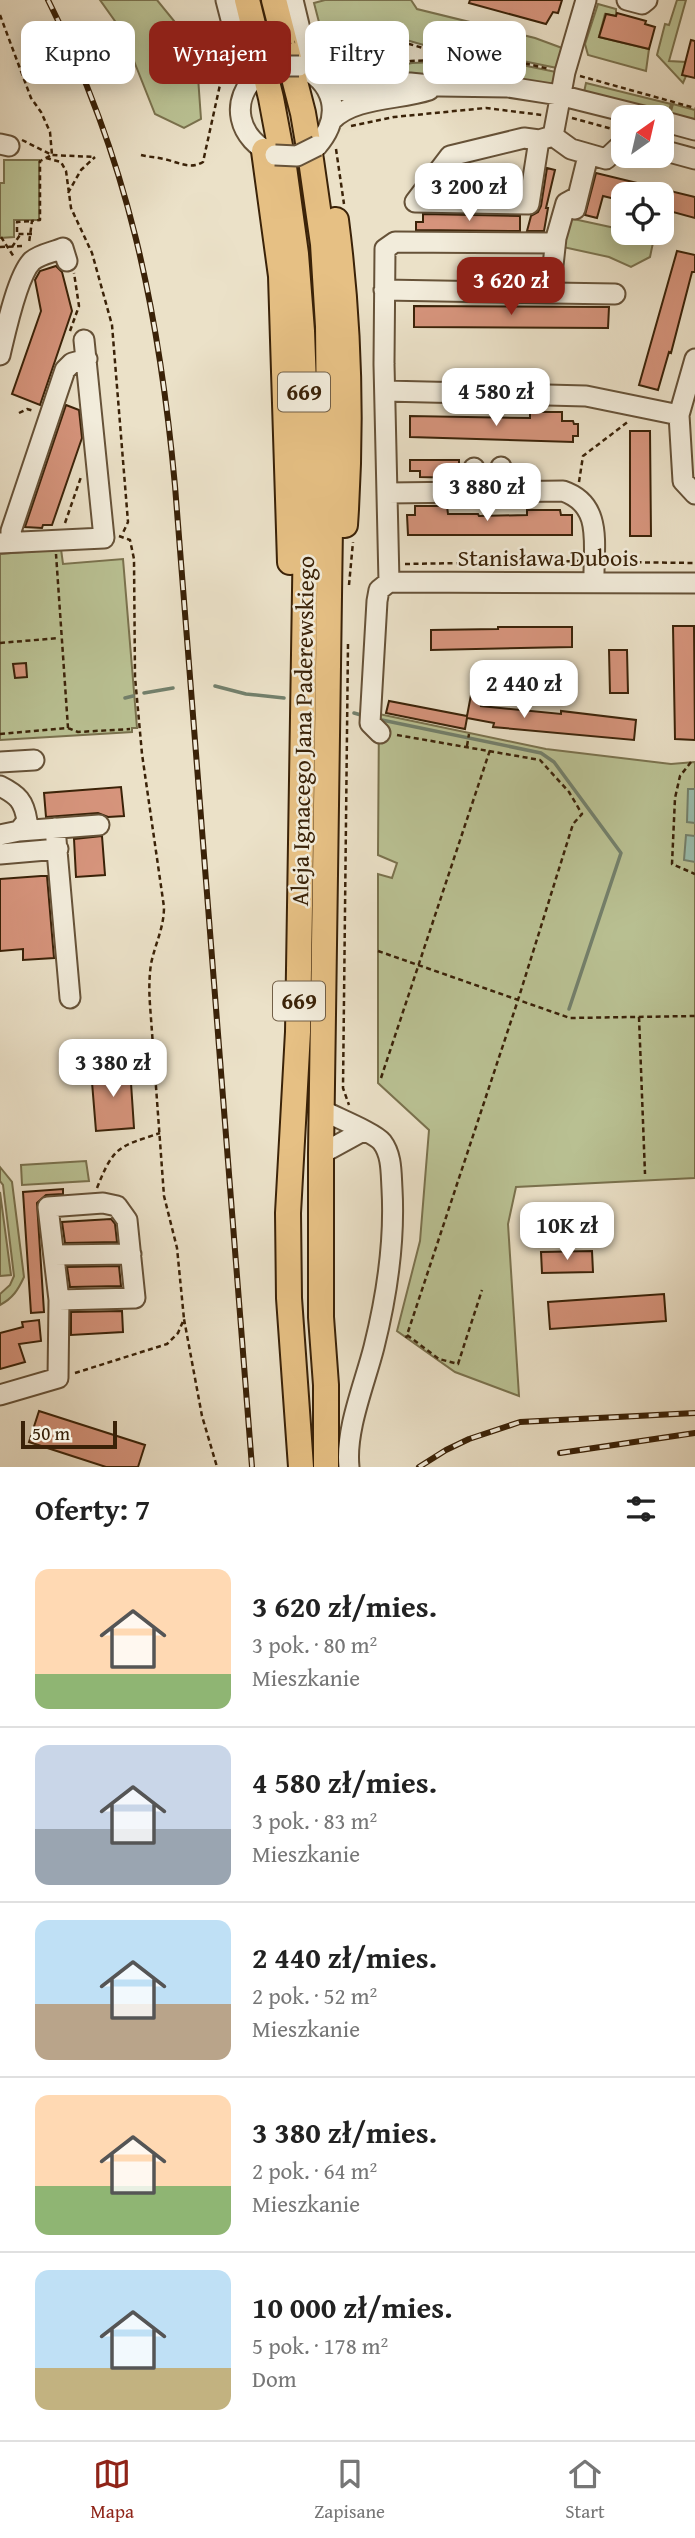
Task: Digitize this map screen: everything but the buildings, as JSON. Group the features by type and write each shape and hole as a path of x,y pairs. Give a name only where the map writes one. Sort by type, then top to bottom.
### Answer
{"main road":[{"name":"Aleja Ignacego Jana Paderewskiego","path":"247,0 271,98 296,254 307,465 298,1031 288,1213 289,1298 301,1467"},
{"name":"Aleja Ignacego Jana Paderewskiego","path":"290,1 303,113 323,244 328,326 330,461 321,1154 321,1317 326,1385 326,1467"},
{"path":"326,759 337,716 349,471 348,334 333,134"},
{"path":"269,153 281,276 289,500 292,730 303,789"}],"street":[{"path":"226,0 233,21"},
{"path":"549,131 450,156 415,202 529,204 586,0"},
{"path":"627,0 642,4 647,0"},
{"path":"290,1 305,54"},
{"path":"409,83 480,85 559,94 611,108"},
{"path":"251,84 242,97 242,122 254,144 269,153 297,156 333,134 349,107 413,95 440,86"},
{"path":"321,84 329,92 333,106 333,134"},
{"path":"326,84 333,89 346,91 402,84"},
{"path":"674,124 695,130"},
{"path":"549,131 571,149 589,156 606,159 611,154"},
{"path":"674,153 695,159"},
{"path":"573,218 589,156"},
{"path":"550,293 555,243 566,203 577,197"},
{"path":"380,733 370,723 376,614 379,590 392,576 387,493 385,249 395,242 555,243"},
{"path":"0,355 2,339 26,268 37,257 63,248 67,261"},
{"path":"384,290 615,294"},
{"path":"81,343 113,537 5,543 65,370 72,363 81,343"},
{"path":"695,359 679,415 683,481 695,494"},
{"path":"386,391 586,397 679,415"},
{"path":"501,467 501,491"},
{"path":"474,468 474,491"},
{"path":"387,493 563,491 578,496 593,519 594,582"},
{"name":"Stanisława Dubois","path":"392,576 695,583"},
{"path":"0,762 34,760"},
{"path":"0,786 20,797 25,807 27,821 10,833"},
{"path":"10,833 99,825"},
{"path":"55,828 70,998"},
{"path":"0,854 58,849"},
{"path":"322,1110 359,1122 382,1142 390,1160 393,1212 391,1257 385,1301 350,1436 349,1467"},
{"path":"321,1154 359,1122"},
{"path":"0,1395 58,1378 60,1300 48,1207 91,1204 117,1206 127,1220 135,1298 60,1300"},
{"path":"54,1255 131,1254"}],"path":[{"path":"0,15 31,98 50,132 52,155"},
{"path":"291,42 295,41"},
{"path":"526,64 695,108"},
{"path":"141,155 165,159 182,166 199,165 203,162 220,84"},
{"path":"345,211 333,134 418,114 486,108 529,112 549,131 573,118 611,128"},
{"path":"7,142 52,155 95,157 81,170 68,194"},
{"path":"20,234 17,222 40,220 40,161 52,155"},
{"path":"46,158 61,162 66,171 71,208 92,254 112,325 128,522 113,537"},
{"path":"28,246 32,221"},
{"path":"20,234 32,234"},
{"path":"12,247 20,234"},
{"path":"1,237 19,266"},
{"path":"67,261 70,260 74,270 81,343"},
{"path":"19,413 27,408 41,413"},
{"path":"578,496 583,456 615,430 650,409"},
{"path":"65,523 82,474"},
{"path":"349,585 354,531"},
{"path":"113,537 130,540 134,559 135,677 142,754 164,907 164,924 152,962 149,982 164,1196 177,1248 184,1319 202,1416 216,1467"},
{"path":"54,541 68,728"},
{"path":"392,576 593,559 619,564 695,563"},
{"path":"0,643 61,638"},
{"path":"348,640 343,1088 348,1104 359,1122"},
{"path":"0,734 68,728 78,733 130,729"},
{"path":"380,733 467,744 540,760 569,792 582,814 573,824 518,1000 406,1337 439,1359 458,1364 482,1290"},
{"path":"467,744 469,734"},
{"path":"381,1078 490,750"},
{"path":"691,762 680,776 675,798 672,864 695,874"},
{"path":"378,951 570,1018 695,1016"},
{"path":"639,1017 645,1174"},
{"path":"91,1204 108,1160 120,1147 160,1133"},
{"path":"58,1378 167,1344 178,1333 184,1319"}],"shaded area":[{"path":"100,0 157,0 174,21 149,21 149,84 198,84 201,119 184,128 155,114 135,64 135,21 115,21"},
{"path":"325,0 411,0 417,9 466,21 423,21 423,45 409,41 409,21 319,21 314,3"},
{"path":"677,0 686,0 669,61 686,62 683,83 657,55 665,24 669,25"},
{"path":"598,4 616,9 616,16 605,14 599,37 649,49 646,71 588,55 585,44"},
{"path":"526,36 562,48 557,68 526,62"},
{"path":"423,63 423,77 409,77 409,64"},
{"path":"526,66 556,72 554,83 526,83"},
{"path":"586,83 671,104 634,105 584,92"},
{"path":"673,105 695,110 695,121 674,116"},
{"path":"4,160 39,160 39,220 14,220 14,237 0,238 0,183 4,183"},
{"path":"569,218 611,227 611,245 652,245 650,257 631,267 609,257 563,247"},
{"path":"61,549 63,564 123,559 137,728 132,728 132,732 0,740 0,554"},
{"path":"379,714 546,749 671,764 695,762 695,1178 516,1187 508,1224 519,1396 455,1372 397,1331 420,1241 429,1130 378,1083 378,874 392,878 397,863 378,855"},
{"path":"688,789 695,789 695,823 687,822"},
{"path":"686,835 695,836 695,862 684,860"},
{"path":"86,1161 89,1181 22,1185 21,1165"},
{"path":"0,1167 12,1182 24,1277 15,1293 0,1305 0,1294 10,1285 14,1276"},
{"path":"0,1192 11,1275 0,1276"}],"waterway":[{"path":"215,686 246,694 284,698"},
{"path":"144,693 173,688"},
{"path":"125,698 133,696"},
{"path":"354,713 361,715"},
{"path":"377,719 541,753 554,762 621,853 569,1009"}],"railway":[{"path":"48,0 76,59 119,178 149,297 160,359 175,486 252,1467"},
{"path":"419,1467 469,1439 520,1422 695,1413"},
{"path":"560,1453 695,1433"}]}
